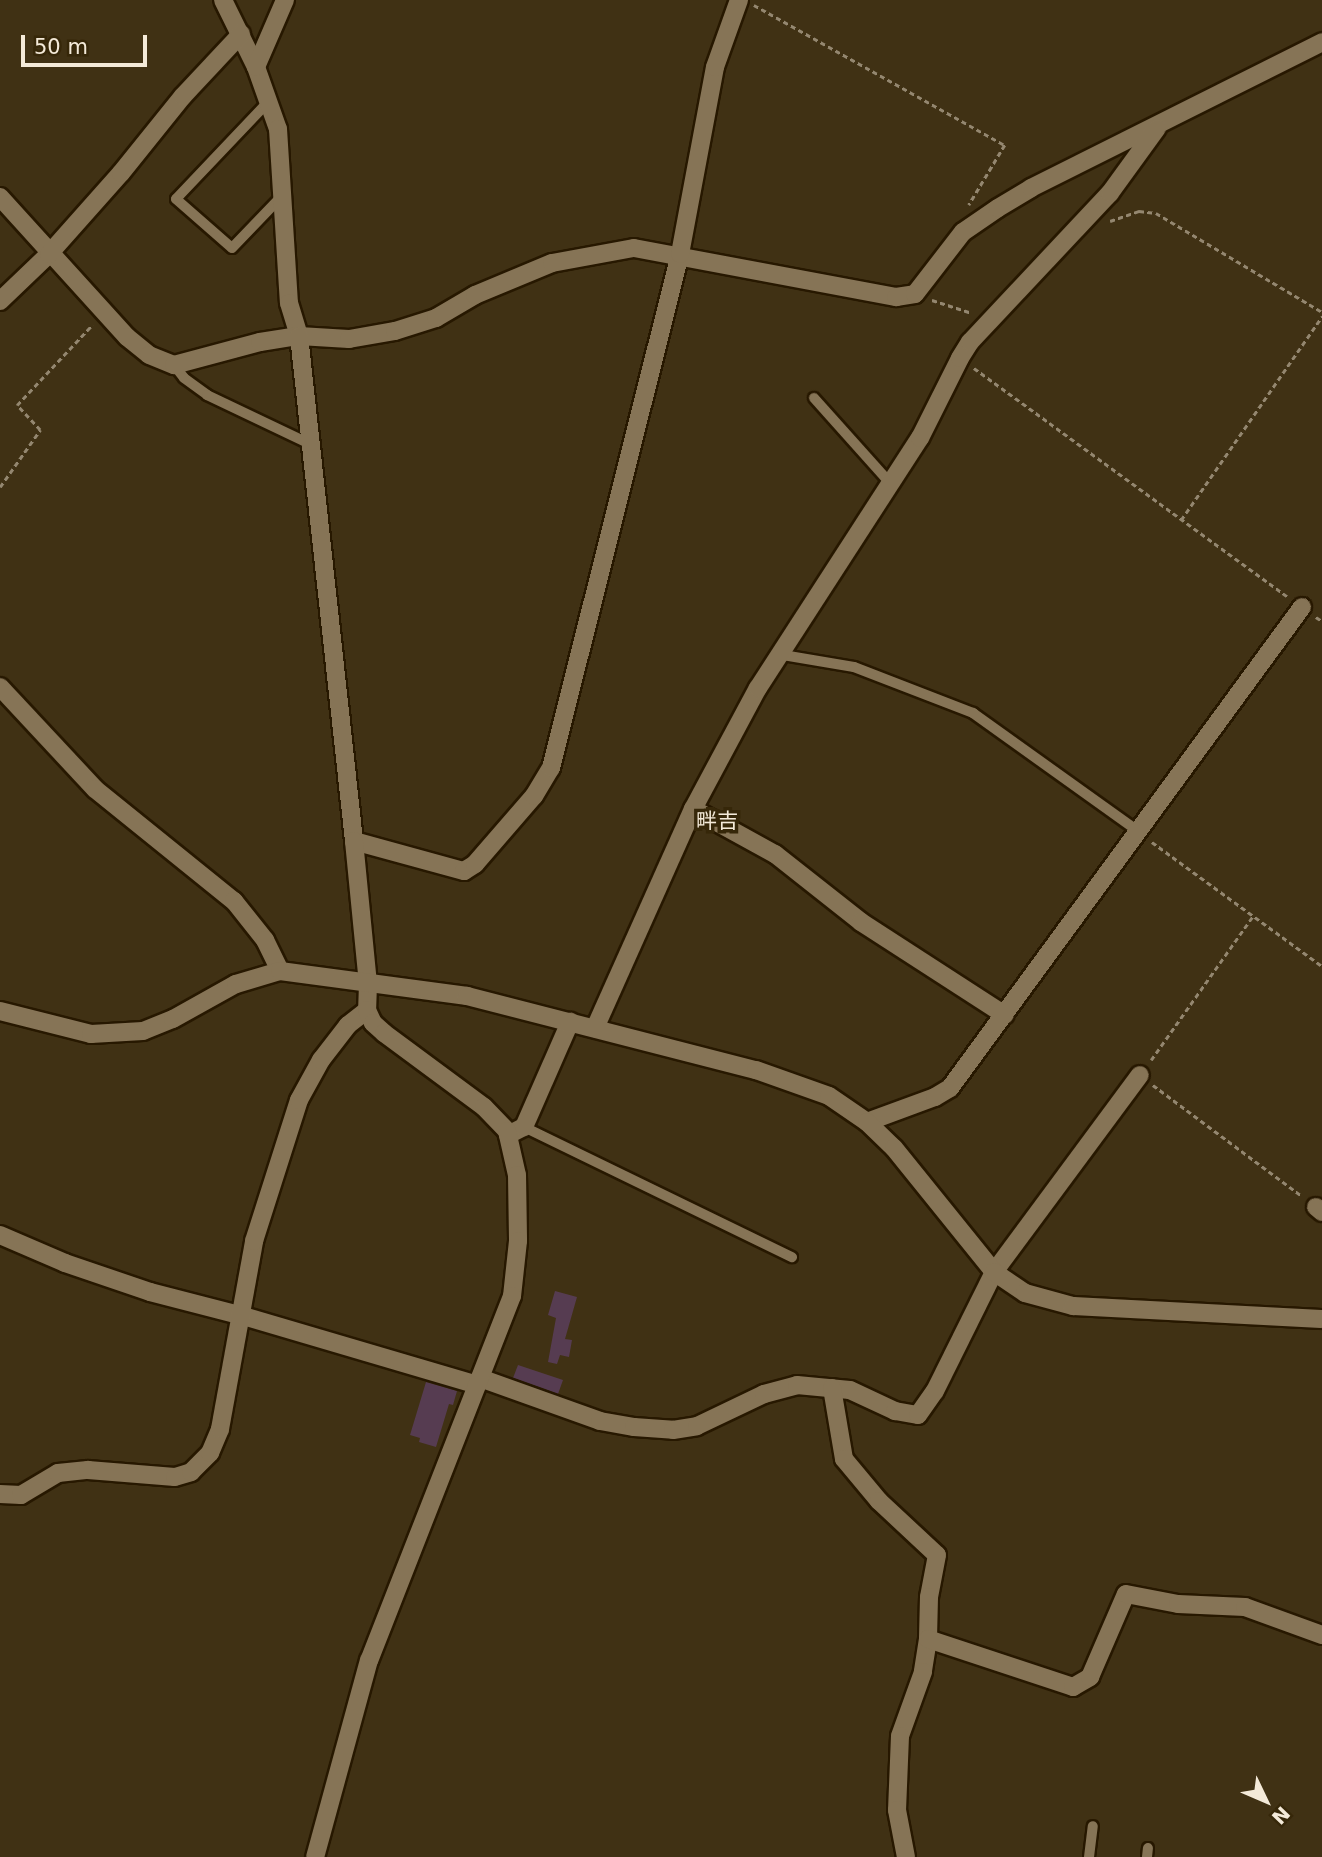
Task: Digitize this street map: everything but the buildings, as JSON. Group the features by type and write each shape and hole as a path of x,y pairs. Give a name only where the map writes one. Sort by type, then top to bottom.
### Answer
{"street":[{"path":"223,0 256,67 278,130 280,198 289,303 299,336 354,841 368,984 368,1010 383,1032 516,1131"},
{"path":"256,67 285,0"},
{"path":"354,841 464,871 475,864 534,796 551,768 680,254 715,67 739,0"},
{"path":"0,301 49,254 121,173 183,96 241,34"},
{"path":"0,197 104,312 149,355 174,365 260,342 299,336 349,339 395,331 436,318 475,295 552,263 634,248 680,254 896,297 915,294 963,232 1031,188 1322,43"},
{"path":"595,1028 693,809 777,654 920,438 970,342 1110,193 1159,126"},
{"path":"867,1122 935,1097 950,1088 1303,607"},
{"path":"0,687 95,789 234,901 265,940 280,971"},
{"path":"693,809 775,855 861,922 1005,1015"},
{"path":"0,1011 91,1034 142,1031 173,1019 236,984 280,971 368,984 443,991 786,1079 829,1096 867,1122 894,1148 994,1272 1025,1293 1073,1306 1322,1320"},
{"path":"0,1494 21,1495 58,1473 88,1470 175,1477 191,1472 210,1453 220,1429 243,1316 254,1241 299,1100 328,1051 348,1025 368,1010"},
{"path":"315,1857 369,1660 512,1296 518,1241 516,1131 570,1022"},
{"path":"0,1235 40,1253 150,1292 479,1382 600,1421 673,1430 697,1426 764,1394 797,1385 850,1390 895,1411 918,1415 935,1391 994,1272 1140,1075"},
{"path":"832,1388 844,1459 880,1501 937,1555 929,1597 928,1639 915,1702 900,1736 897,1810 906,1857"},
{"path":"928,1639 1073,1687 1090,1677 1126,1594 1178,1604 1245,1607 1322,1635"}],"lane":[{"path":"270,101 176,199 232,248 280,198"},
{"path":"174,365 184,378 207,395 310,444"},
{"path":"814,398 891,484"},
{"path":"777,654 854,667 973,713 1139,832"},
{"path":"516,1131 792,1256"},
{"path":"1089,1857 1093,1826"}],"path":[{"path":"745,0 1005,145 964,213 963,232"},
{"path":"1107,222 1139,211 1156,213 1322,314 1181,520"},
{"path":"915,294 992,320"},
{"path":"0,487 40,430 17,405 104,312"},
{"path":"960,358 1322,621"},
{"path":"1139,832 1322,966"},
{"path":"1253,916 1140,1075 1319,1209"}],"district":[{"name":"畔吉","path":"717,821"}]}
